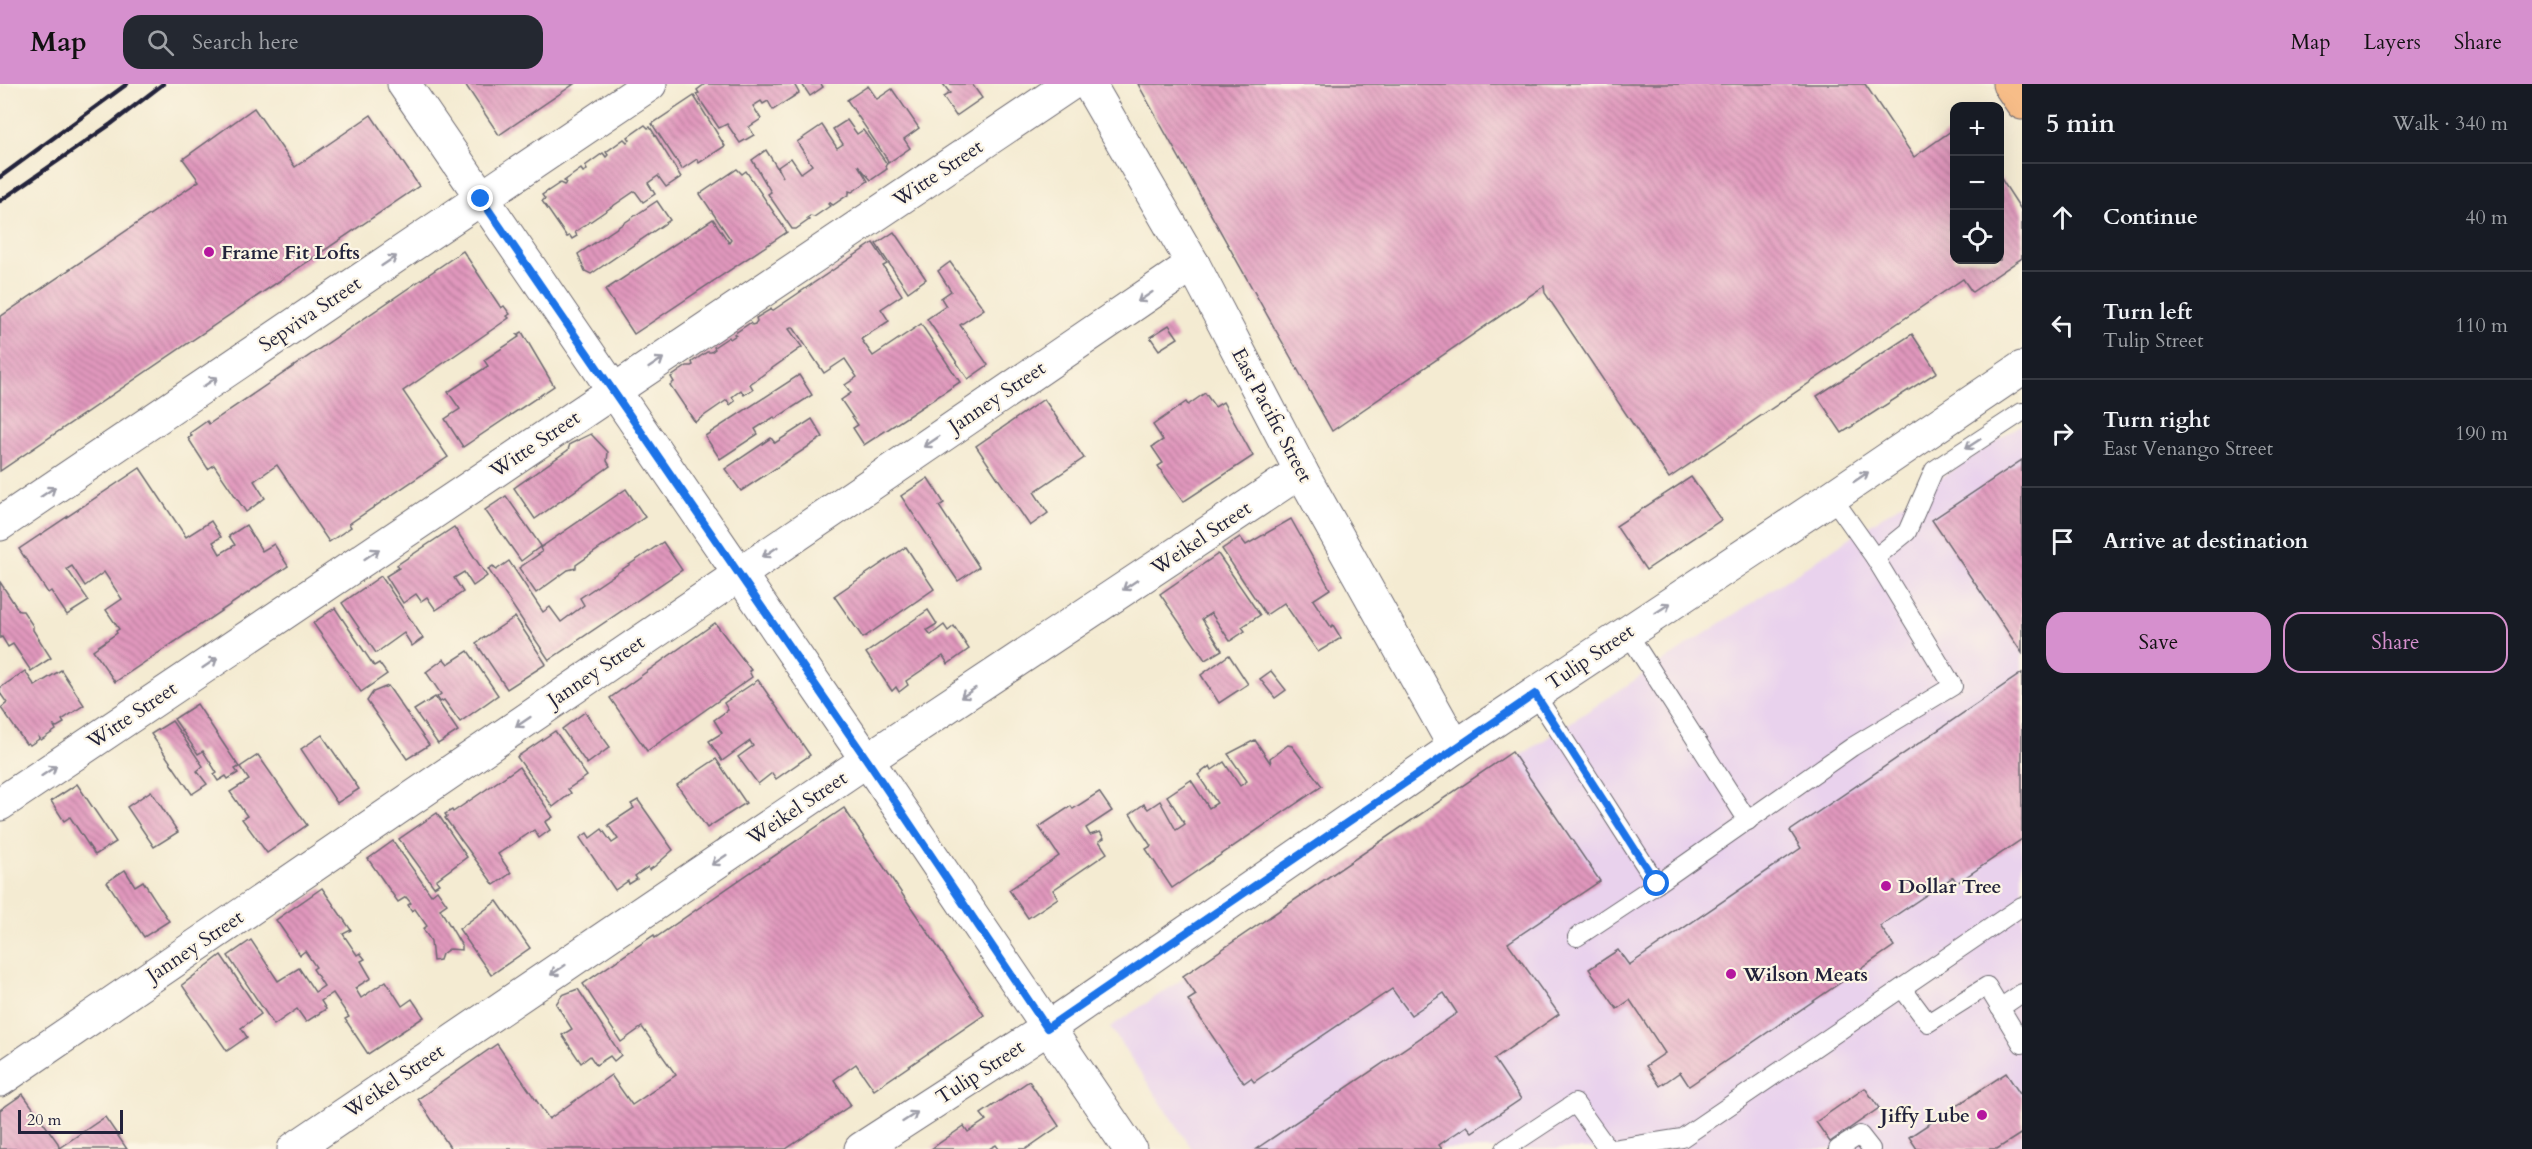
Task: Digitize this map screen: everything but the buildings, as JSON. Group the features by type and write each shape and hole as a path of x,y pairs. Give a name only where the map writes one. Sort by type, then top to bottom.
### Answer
{"main road":[{"path":"2009,84 2022,103"}],"street":[{"path":"404,84 481,199 615,390 1130,1149"},
{"name":"Sepviva Street","path":"0,524 650,84"},
{"name":"Witte Street","path":"0,804 1070,84"},
{"name":"East Pacific Street","path":"1089,84 1193,264 1301,471 1455,747"},
{"name":"Janney Street","path":"0,1080 738,573 1193,264"},
{"name":"Tulip Street","path":"861,1149 1047,1028 1455,747 2022,368"},
{"name":"Weikel Street","path":"294,1149 867,760 1301,471"}],"lane":[{"path":"1875,558 1907,532 1934,470 2022,412"},
{"path":"1577,937 1657,884 1852,747 1953,686 1875,558 1832,497"},
{"path":"1627,632 1748,821"},
{"path":"1535,694 1657,884"},
{"path":"1613,1149 1682,1137 2022,906"},
{"path":"1902,988 1928,1023 1987,986 2022,1044"},
{"path":"2000,1008 2022,993"},
{"path":"1505,1149 1575,1103 1608,1149"},
{"path":"1838,1149 1860,1135 1871,1149"}],"shaded area":[{"path":"2022,424 2022,1149 1192,1149 1110,1027"}],"railway":[{"path":"0,177 127,84"},
{"path":"0,201 111,124 163,84"}],"place":[{"name":"Frame Fit Lofts","path":"209,252"},
{"name":"Dollar Tree","path":"1886,886"},
{"name":"Wilson Meats","path":"1731,974"},
{"name":"Jiffy Lube","path":"1982,1115"}],"route":[{"path":"481,199 615,390 1047,1028 1535,694 1657,884"}]}
